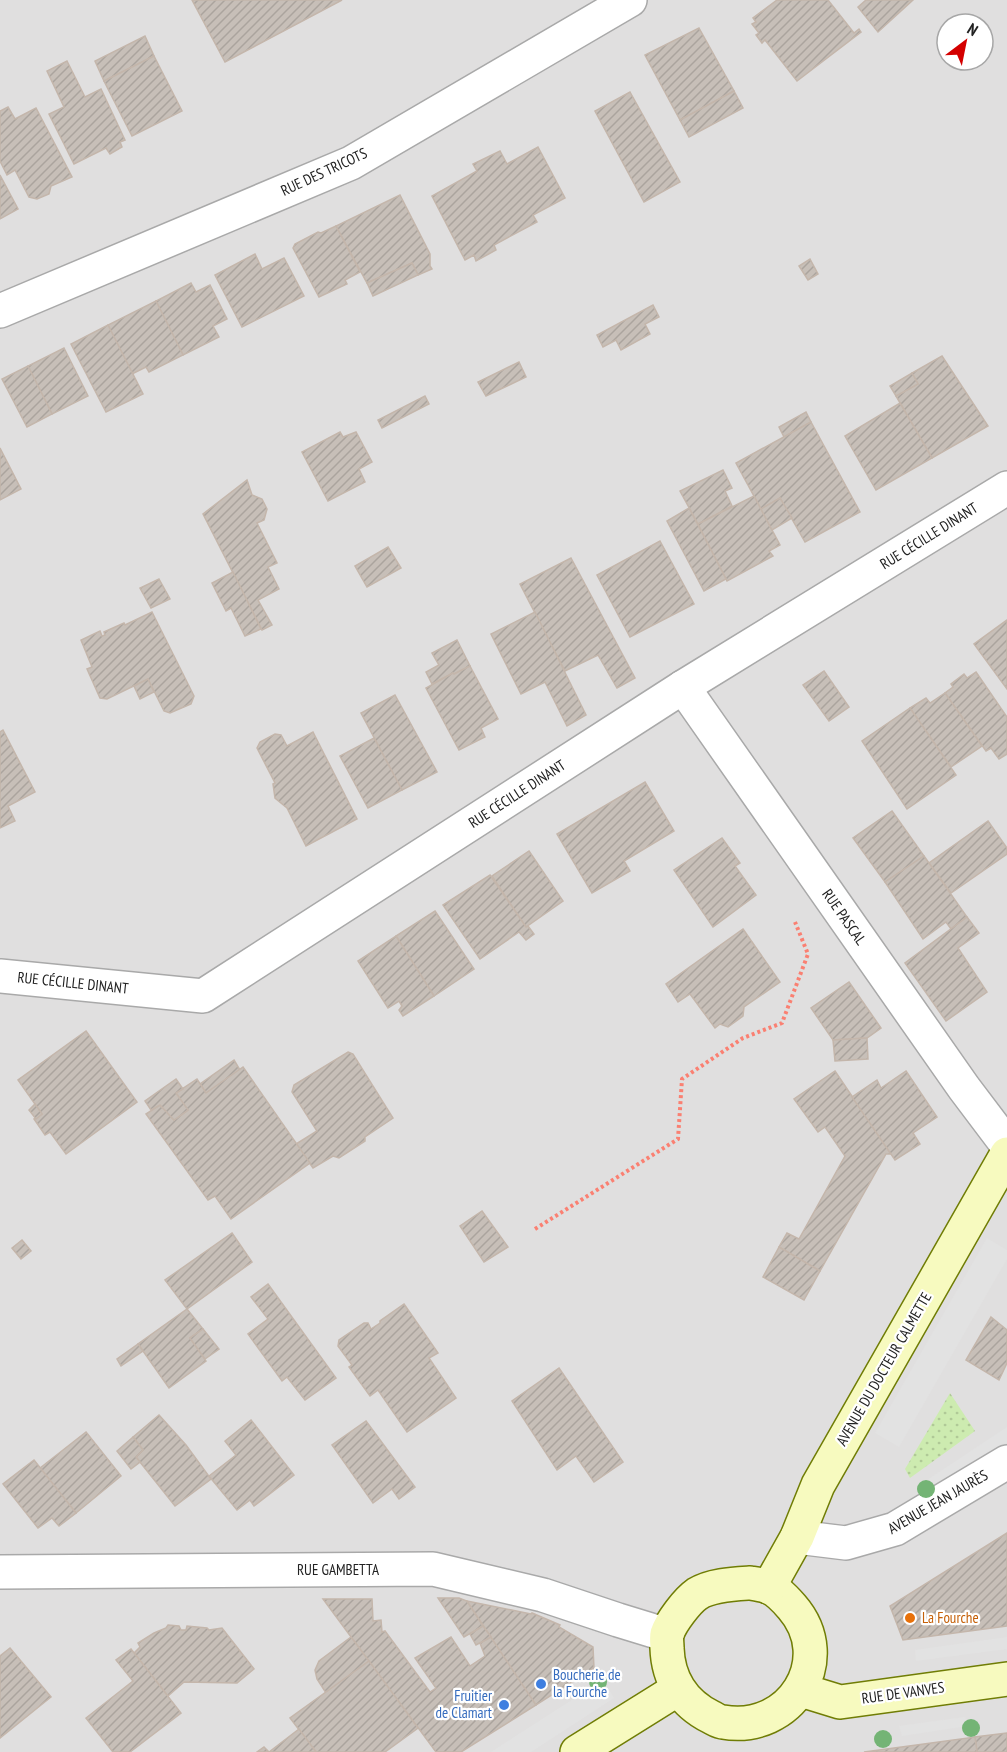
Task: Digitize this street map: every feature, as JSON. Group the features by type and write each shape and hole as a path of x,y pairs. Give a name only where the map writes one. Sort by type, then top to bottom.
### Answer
{"main road":[{"name":"AVENUE DU DOCTEUR CALMETTE","path":"769,1587 797,1537 818,1485 1007,1154"},
{"path":"750,1583 769,1587 787,1601 801,1617 810,1641 810,1664 801,1690 778,1712 764,1719 742,1723 721,1722 696,1710 678,1689 670,1670 667,1635 680,1611 697,1594 731,1584 750,1583"},
{"name":"RUE DE VANVES","path":"801,1690 840,1702 1007,1679"},
{"path":"577,1752 678,1689"}],"street":[{"name":"RUE DES TRICOTS","path":"0,311 351,163 630,0"},
{"name":"RUE CÉCILLE DINANT","path":"0,976 203,996 683,687 1007,489"},
{"name":"RUE PASCAL","path":"683,687 964,1088 1007,1145"},
{"name":"AVENUE JEAN JAURÈS","path":"797,1537 846,1543 895,1529 1007,1462"},
{"name":"RUE GAMBETTA","path":"0,1572 433,1569 543,1595 667,1635"}],"path":[{"path":"535,1229 678,1139 682,1079 743,1038 782,1023 808,954 795,923 831,897"}],"shaded area":[{"path":"0,0 1007,0 1007,1752 0,1752"},
{"path":"987,1238 1007,1250 1007,1259 899,1447 875,1433"},
{"path":"1007,1427 1007,1443 935,1491 927,1480"},
{"path":"1007,1637 1007,1649 916,1661 915,1650"},
{"path":"603,1680 614,1698 531,1752 491,1752"},
{"path":"965,1717 967,1726 902,1736 899,1726"}],"green space":[{"path":"950,1393 975,1431 910,1478 905,1469"}],"building":[{"path":"192,0 342,0 225,62"},
{"path":"777,0 828,0 854,33 859,29 861,32 797,81 765,40 762,43 756,35 759,33 752,24 756,22 753,18"},
{"path":"866,0 913,0 878,32 858,7"},
{"path":"699,28 734,91 680,120 645,55"},
{"path":"145,36 154,56 104,81 95,61"},
{"path":"154,56 182,111 132,136 104,81"},
{"path":"67,61 85,97 101,89 125,140 120,142 122,147 110,154 106,148 74,164 49,114 64,107 47,71"},
{"path":"734,91 743,108 689,137 680,120"},
{"path":"630,92 680,182 644,202 595,111"},
{"path":"8,107 15,119 36,108 72,177 51,186 49,194 37,199 29,197 15,170 7,175 0,161 0,111"},
{"path":"538,147 565,198 533,215 537,222 494,245 496,250 476,261 474,255 465,260 432,196 477,171 473,164 500,151 507,164"},
{"path":"0,175 18,209 0,219"},
{"path":"400,195 430,254 432,269 418,275 412,263 367,283 336,226"},
{"path":"336,226 360,272 345,280 347,284 319,297 293,248 295,244 318,232 321,233"},
{"path":"255,254 262,269 284,258 304,296 242,327 215,275"},
{"path":"810,259 818,274 808,280 799,266"},
{"path":"412,263 418,275 373,296 367,283"},
{"path":"191,283 196,292 210,285 227,319 213,326 219,337 183,355 156,301"},
{"path":"156,301 183,355 149,372 146,367 132,374 108,325"},
{"path":"653,305 659,317 645,324 650,334 621,350 616,340 603,347 597,335"},
{"path":"108,325 143,394 106,412 71,344"},
{"path":"64,348 88,396 52,414 28,366"},
{"path":"942,356 988,426 932,458 896,396 918,384 912,373"},
{"path":"519,362 526,377 486,396 478,382"},
{"path":"28,366 52,414 27,427 2,379"},
{"path":"912,373 918,384 896,396 890,386"},
{"path":"425,396 429,404 382,428 378,420"},
{"path":"900,403 932,458 876,490 845,436"},
{"path":"806,412 811,422 784,437 779,427"},
{"path":"811,422 860,512 805,542 780,498 761,509 736,463"},
{"path":"340,432 343,437 356,432 372,462 359,469 365,482 328,501 302,452"},
{"path":"0,448 21,489 0,500"},
{"path":"723,470 732,488 725,491 732,506 698,524 680,491"},
{"path":"247,480 252,495 262,499 267,509 264,520 257,523 277,563 268,567 279,589 258,600 272,625 262,630 203,514"},
{"path":"754,496 780,545 769,551 773,556 727,581 698,524"},
{"path":"780,498 792,518 772,530 761,509"},
{"path":"689,508 726,579 704,591 667,521"},
{"path":"660,541 694,604 630,637 597,575"},
{"path":"388,547 401,568 367,587 355,566"},
{"path":"571,558 635,678 617,688 598,655 565,671 520,584"},
{"path":"233,572 261,629 245,636 231,608 226,611 212,583"},
{"path":"159,579 170,599 151,608 140,588"},
{"path":"152,612 194,696 191,704 170,713 164,711 148,679 107,699 100,698 87,669 92,667 81,640 100,631 102,636 105,635 104,632"},
{"path":"535,612 586,715 567,726 545,682 521,694 491,634"},
{"path":"1007,620 1007,689 974,644"},
{"path":"457,640 470,666 432,684 426,672 439,665 432,653"},
{"path":"470,666 498,719 481,728 485,737 459,750 426,688"},
{"path":"824,671 849,707 829,721 803,685"},
{"path":"976,672 1007,717 1007,754 999,759 991,748 986,751 945,693 953,687 951,684 964,674 967,678"},
{"path":"148,679 154,692 140,699 134,686"},
{"path":"945,693 982,746 951,767 910,708 926,698 930,703"},
{"path":"395,695 437,772 402,790 361,713"},
{"path":"910,708 956,775 907,809 862,741"},
{"path":"3,730 35,792 8,806 15,821 0,828 0,732"},
{"path":"313,732 357,819 306,846 287,808 275,798 273,784 275,783 257,748 260,742 275,734 281,735 287,746"},
{"path":"374,738 402,790 368,808 340,756"},
{"path":"645,782 674,831 624,861 630,871 592,893 557,834"},
{"path":"892,811 924,856 885,882 853,838"},
{"path":"988,821 1007,848 1007,854 951,893 929,863"},
{"path":"722,838 740,863 735,866 756,895 713,927 674,870"},
{"path":"529,851 563,901 526,927 492,876"},
{"path":"924,856 967,917 951,929 946,922 923,939 885,882"},
{"path":"490,875 526,927 528,926 534,934 526,940 519,932 480,959 443,905"},
{"path":"435,911 474,969 434,996 396,936"},
{"path":"967,917 979,933 958,948 987,992 946,1021 905,963"},
{"path":"743,929 780,982 744,1007 743,1016 728,1027 720,1024 715,1028 690,994 678,1002 666,984"},
{"path":"396,936 434,996 403,1016 399,1010 402,1006 399,1001 388,1008 358,961"},
{"path":"849,982 881,1028 867,1038 833,1040 811,1008"},
{"path":"86,1031 137,1102 66,1154 50,1132 45,1135 34,1119 42,1114 18,1080"},
{"path":"867,1038 868,1059 835,1061 833,1040"},
{"path":"348,1052 353,1054 393,1118 365,1137 365,1141 339,1158 333,1156 313,1168 296,1144 317,1131 292,1092 294,1085"},
{"path":"234,1060 240,1070 206,1093 200,1084"},
{"path":"243,1067 310,1163 231,1219 215,1196 208,1200 146,1114 160,1105 174,1120 188,1110 176,1093 197,1079 206,1093"},
{"path":"835,1071 891,1154 886,1154 820,1271 779,1247 787,1233 799,1239 845,1156 825,1127 818,1132 794,1099"},
{"path":"906,1071 937,1117 913,1133 920,1144 895,1160 852,1097 877,1080 881,1088"},
{"path":"176,1079 183,1089 176,1093 188,1110 174,1120 160,1105 151,1110 145,1101"},
{"path":"35,1104 42,1114 36,1119 29,1110"},
{"path":"482,1211 508,1247 484,1262 460,1226"},
{"path":"232,1233 252,1262 187,1309 165,1280"},
{"path":"22,1240 31,1251 21,1259 12,1248"},
{"path":"779,1247 820,1271 804,1300 763,1277"},
{"path":"268,1284 336,1378 305,1400 287,1377 282,1381 248,1334 268,1319 251,1297"},
{"path":"404,1304 438,1353 429,1358 456,1398 407,1432 378,1390 370,1396 349,1367 352,1365 338,1346 339,1340 364,1323 368,1323 371,1329"},
{"path":"187,1309 203,1329 190,1338 206,1361 169,1388 138,1344"},
{"path":"991,1317 1007,1330 1007,1363 999,1380 966,1360"},
{"path":"203,1329 219,1349 205,1359 190,1338"},
{"path":"138,1344 143,1351 121,1366 117,1359"},
{"path":"559,1368 623,1462 594,1482 576,1456 557,1470 512,1401"},
{"path":"159,1415 186,1445 211,1479 175,1506 136,1457 143,1450 133,1437"},
{"path":"251,1420 294,1475 254,1506 250,1500 237,1510 209,1476 236,1455 225,1441"},
{"path":"366,1421 415,1487 399,1499 392,1489 373,1503 332,1445"},
{"path":"86,1432 121,1476 76,1513 40,1468"},
{"path":"133,1437 143,1450 136,1457 140,1462 131,1469 117,1451"},
{"path":"34,1460 76,1513 59,1526 52,1518 38,1528 3,1484"},
{"path":"1007,1533 1007,1626 903,1640 890,1606"},
{"path":"438,1598 459,1598 467,1601 483,1626 464,1637"},
{"path":"323,1599 372,1599 373,1621 381,1620 382,1632 385,1631 430,1692 436,1688 415,1658 451,1637 470,1666 485,1656 480,1643 491,1637 536,1705 461,1752 436,1752"},
{"path":"467,1601 532,1613 560,1625 559,1627 593,1647 594,1668 536,1705"},
{"path":"168,1625 179,1626 181,1630 186,1630 187,1626 209,1630 222,1628 254,1669 237,1683 184,1682 168,1696 134,1653 140,1647 138,1643"},
{"path":"483,1626 491,1637 476,1645 470,1634"},
{"path":"351,1637 369,1661 326,1693 317,1679 315,1670 319,1661"},
{"path":"10,1648 51,1697 0,1738 0,1656"},
{"path":"131,1649 181,1713 130,1752 113,1752 86,1718 133,1681 116,1660"},
{"path":"369,1661 418,1728 385,1752 316,1752 290,1718"},
{"path":"299,1729 316,1752 269,1752"},
{"path":"1007,1733 1007,1752 977,1752 975,1737"},
{"path":"975,1737 977,1752 864,1752 909,1746"},
{"path":"264,1747 269,1752 257,1752"}],"place":[{"name":"La Fourche","path":"910,1618"},
{"name":"Boucherie de la Fourche","path":"541,1684"},
{"name":"Fruitier de Clamart","path":"504,1705"}]}
